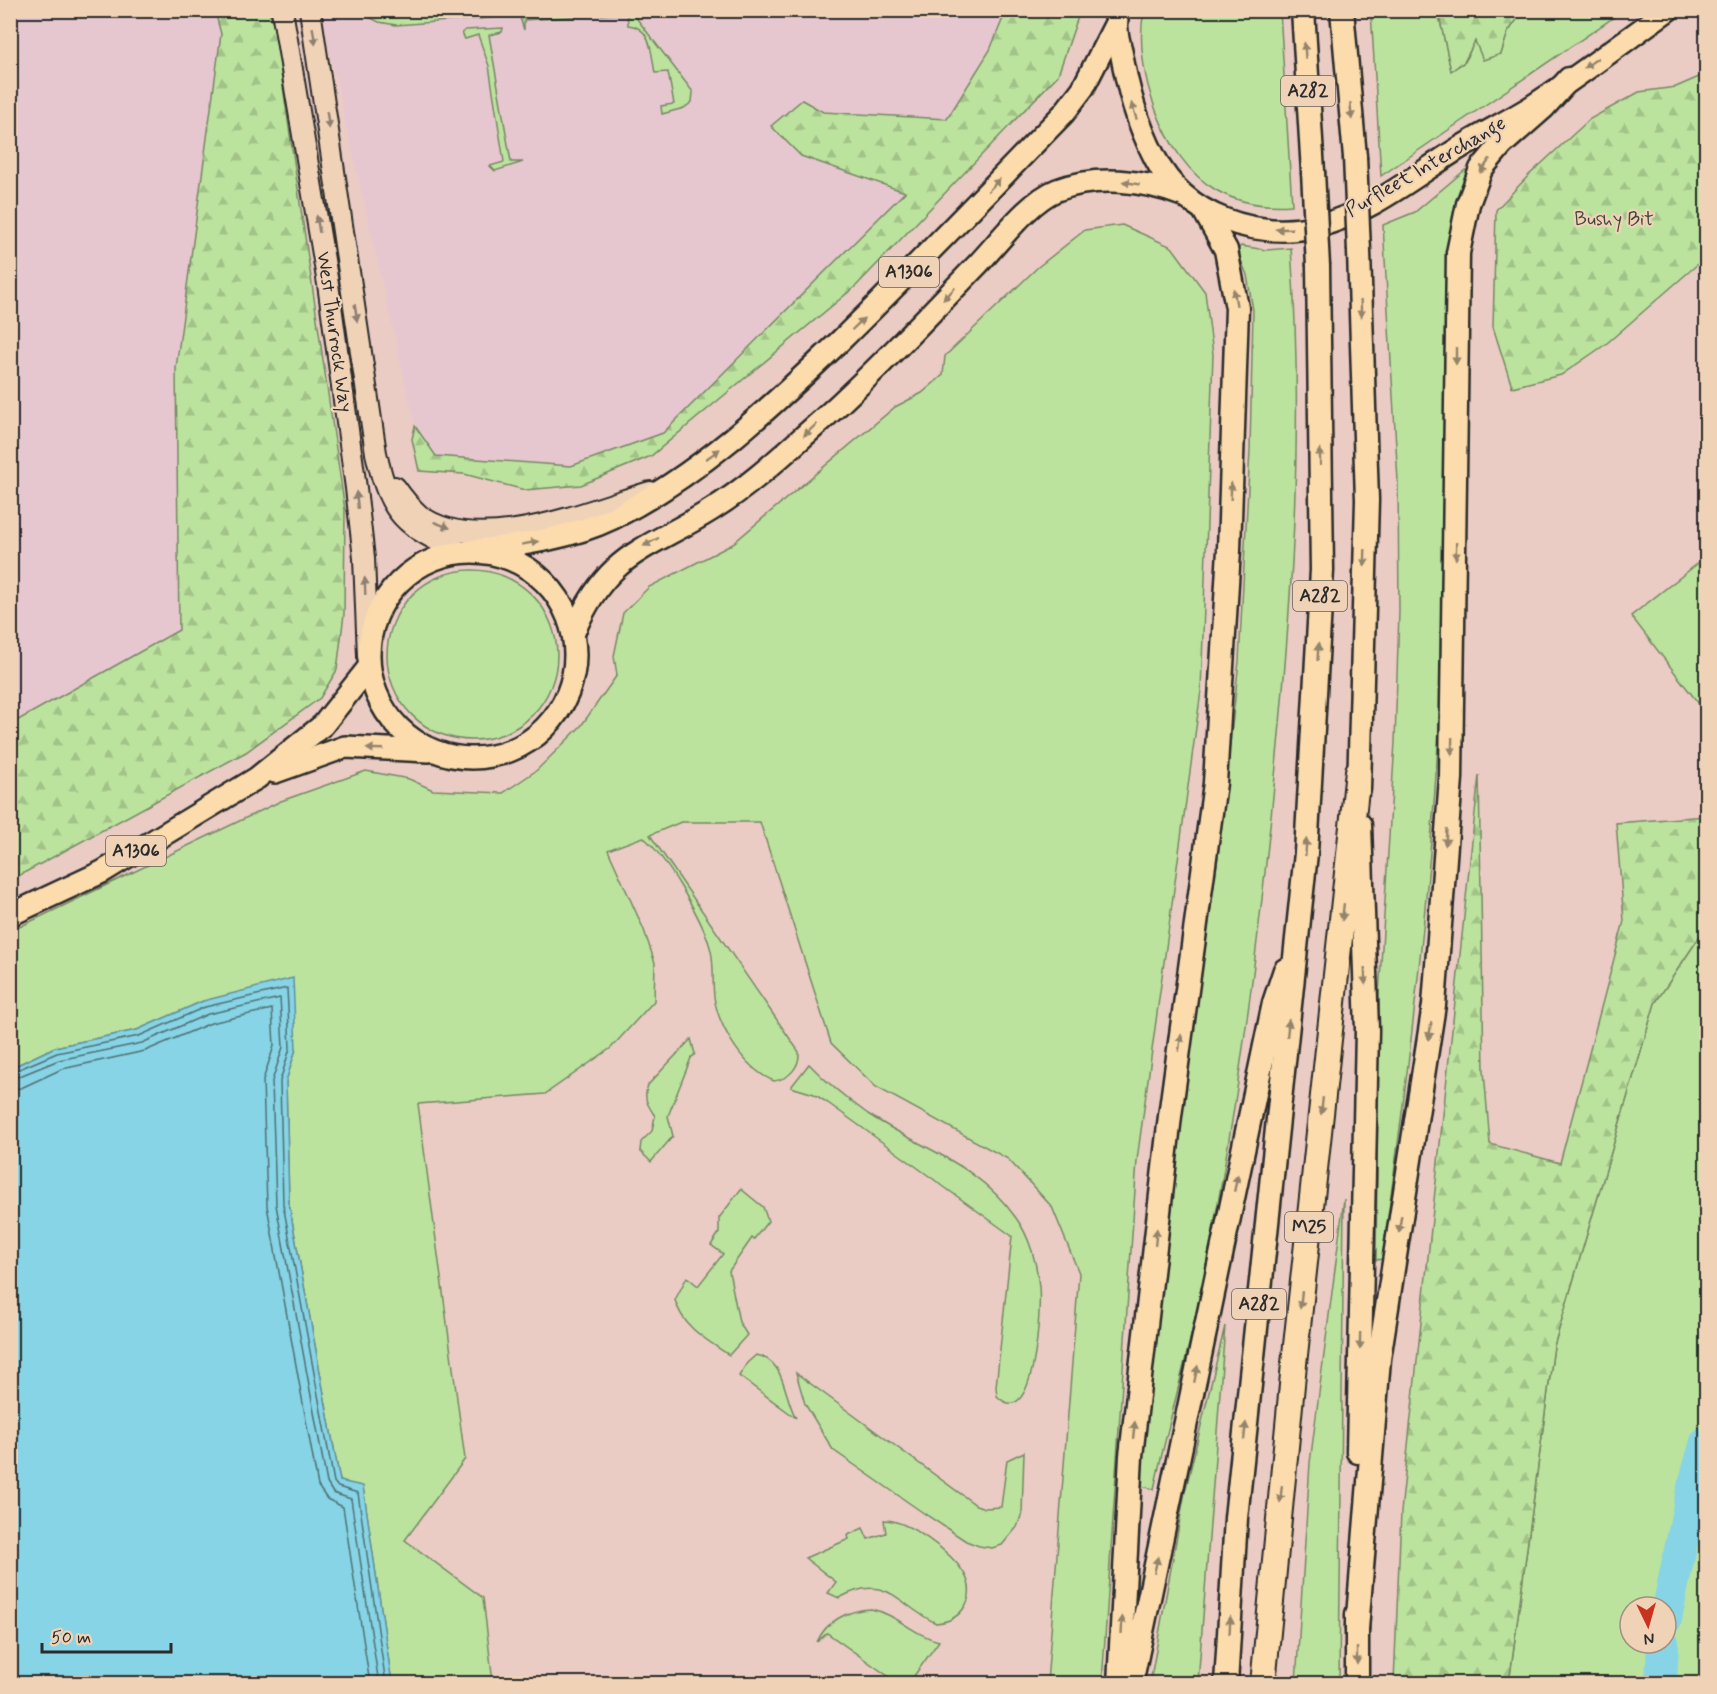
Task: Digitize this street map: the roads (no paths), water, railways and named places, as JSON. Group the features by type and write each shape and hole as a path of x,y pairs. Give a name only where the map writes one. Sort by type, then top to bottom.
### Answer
{"highway":[{"name":"A282","path":"1226,1683 1236,1518 1306,853 1322,570 1318,266 1303,10"},
{"name":"A282","path":"1342,10 1355,157 1367,500 1358,771"},
{"path":"1357,1629 1379,1359 1434,1005 1451,778 1458,253 1468,204 1481,169 1502,144 1544,106 1569,79"},
{"path":"1119,1683 1131,1456 1170,1116 1205,874 1218,736 1229,550 1237,308 1226,250 1205,212"},
{"path":"1357,1683 1367,1030 1358,771"},
{"name":"M25","path":"1263,1683 1294,1364 1358,771"},
{"path":"1131,1683 1274,1003 1299,926"}],"main road":[{"name":"West Thurrock Way","path":"282,10 328,284 354,477 364,558 369,661"},
{"name":"West Thurrock Way","path":"310,10 376,453 384,488 394,508 408,523 467,552"},
{"name":"Purfleet Interchange","path":"1118,17 1136,117 1158,164 1182,195 1205,212 1238,225 1273,230 1318,226 1341,218 1392,192 1454,152 1533,106 1668,10"},
{"name":"A1306","path":"467,552 551,539 612,518 665,487 722,448 863,319 1078,97 1118,17"},
{"name":"A1306","path":"574,632 585,604 612,571 636,550 713,509 797,442 937,307 1035,205 1056,190 1102,181 1129,182 1182,195"},
{"path":"376,453 388,478 419,515 446,527 465,532 498,531 543,524 665,487"},
{"path":"467,552 510,558 532,570 559,598 574,632 576,661 569,691 555,718 533,739 513,750 487,757 460,758 433,751 417,742 393,722 377,696 369,661 375,619 391,590 409,573 430,560 467,552"},
{"name":"A1306","path":"10,915 102,872 258,778 323,725 369,661"},
{"name":"A1306","path":"258,778 345,747 433,751"}],"water":[{"path":"293,978 296,1049 286,1081 289,1204 340,1481 363,1486 392,1683 11,1683 11,1068 55,1047 137,1030 203,1001"}],"waterway":[{"path":"1671,1595 1692,1491 1706,1442"},
{"path":"1661,1684 1662,1655"}],"park label":[{"name":"Bushy Bit","path":"1614,219"}]}
